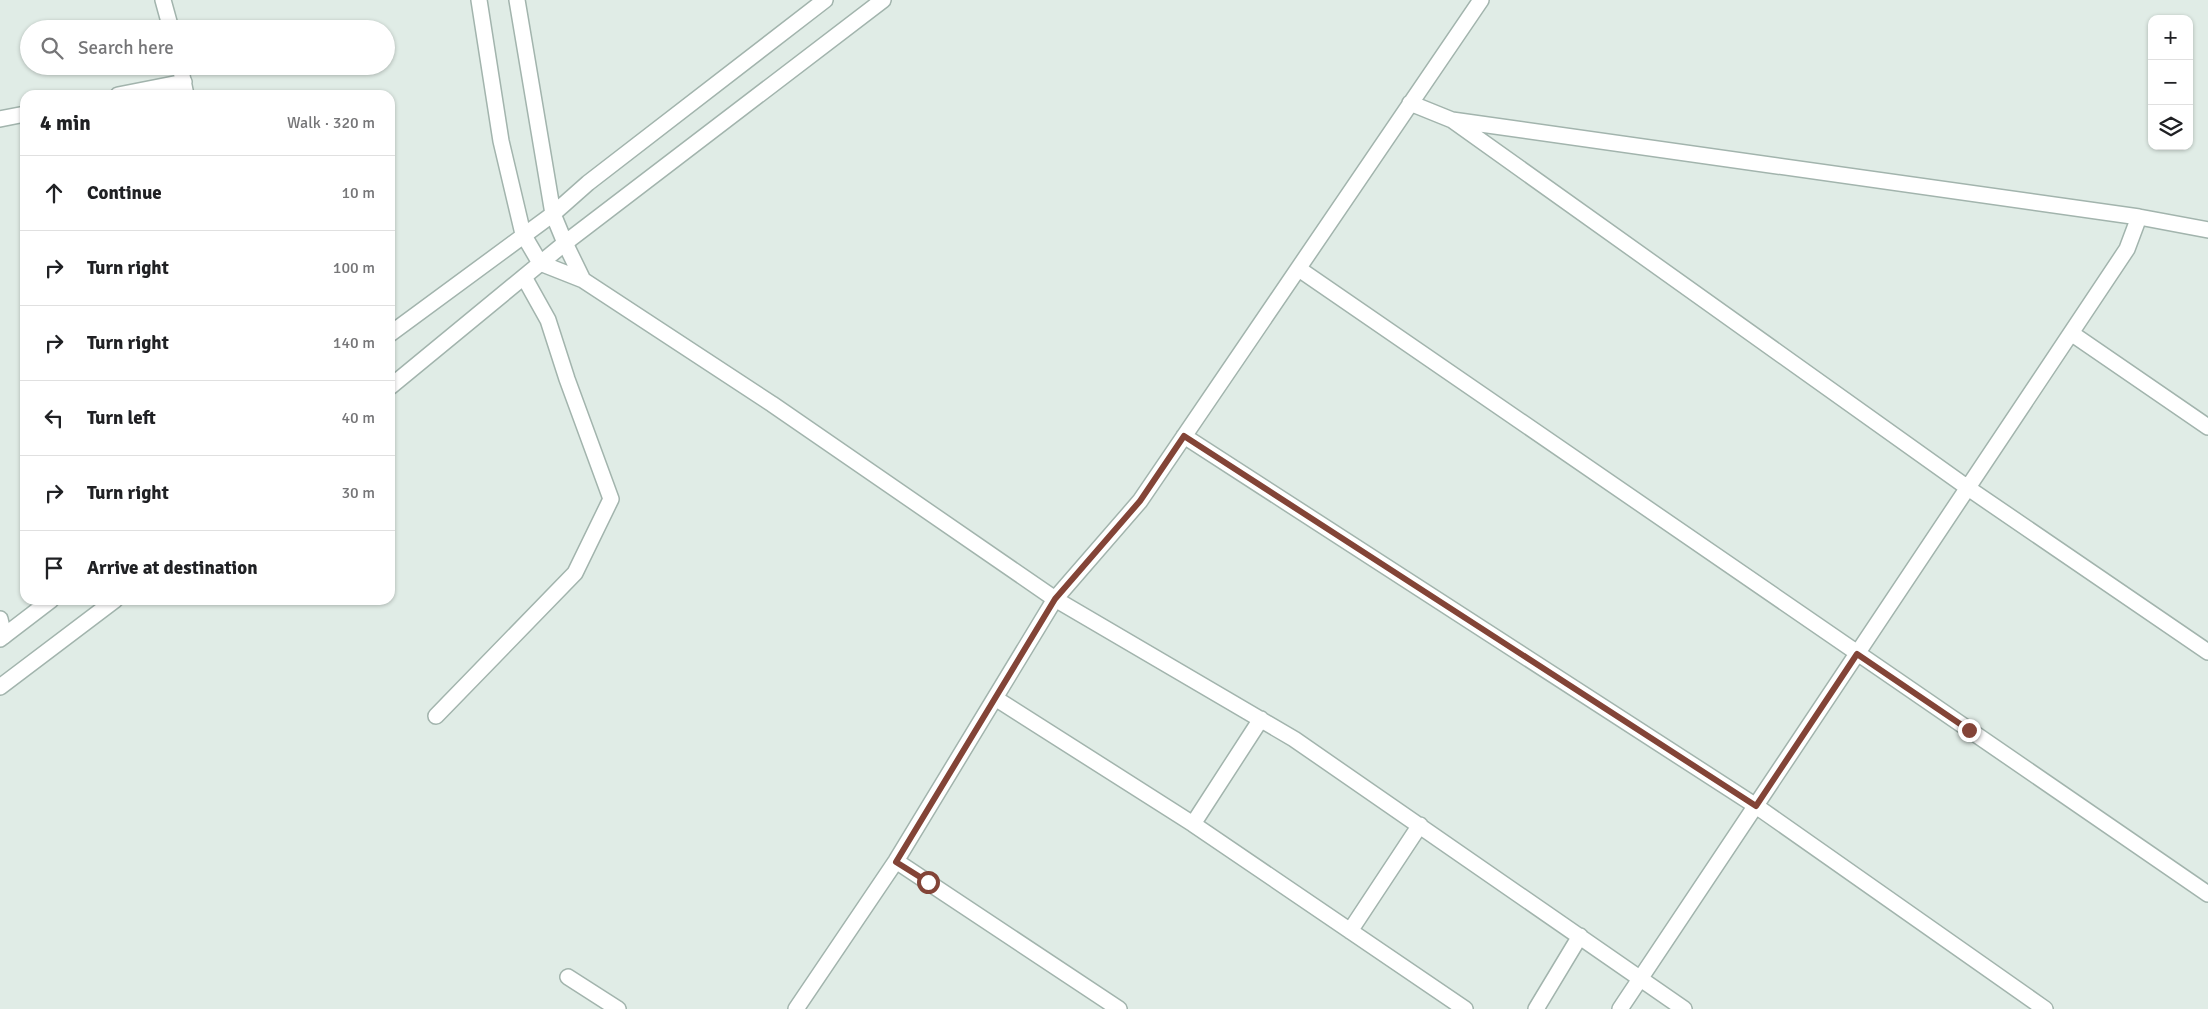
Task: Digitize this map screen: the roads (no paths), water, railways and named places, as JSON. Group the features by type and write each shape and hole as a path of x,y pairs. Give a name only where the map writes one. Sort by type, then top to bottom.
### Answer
{"street":[{"path":"164,0 169,20"},
{"path":"479,0 500,141 523,234 540,263 584,280 772,404 1055,599 1262,718 1420,825 1684,1009"},
{"path":"517,0 553,214 584,280"},
{"path":"395,330 523,234 553,214 588,183 825,0"},
{"path":"395,383 540,263 883,0"},
{"path":"796,1009 896,862 1055,599 1140,501 1481,0"},
{"path":"166,90 185,88 182,75"},
{"path":"1410,103 1452,120 1968,488 2208,652"},
{"path":"0,119 20,115"},
{"path":"1452,120 2139,217 2208,230"},
{"path":"1620,1009 2127,249 2139,217"},
{"path":"1299,268 2208,894"},
{"path":"436,716 575,573 610,499 548,320 524,277"},
{"path":"2071,333 2208,427"},
{"path":"1184,436 1756,806 2045,1009"},
{"path":"2,637 44,605"},
{"path":"0,687 108,605"},
{"path":"0,619 2,637"},
{"path":"995,698 1194,824 1466,1009"},
{"path":"1194,824 1262,718"},
{"path":"1350,931 1420,825"},
{"path":"896,862 1119,1009"},
{"path":"1536,1009 1580,936"},
{"path":"568,977 618,1009"}]}
